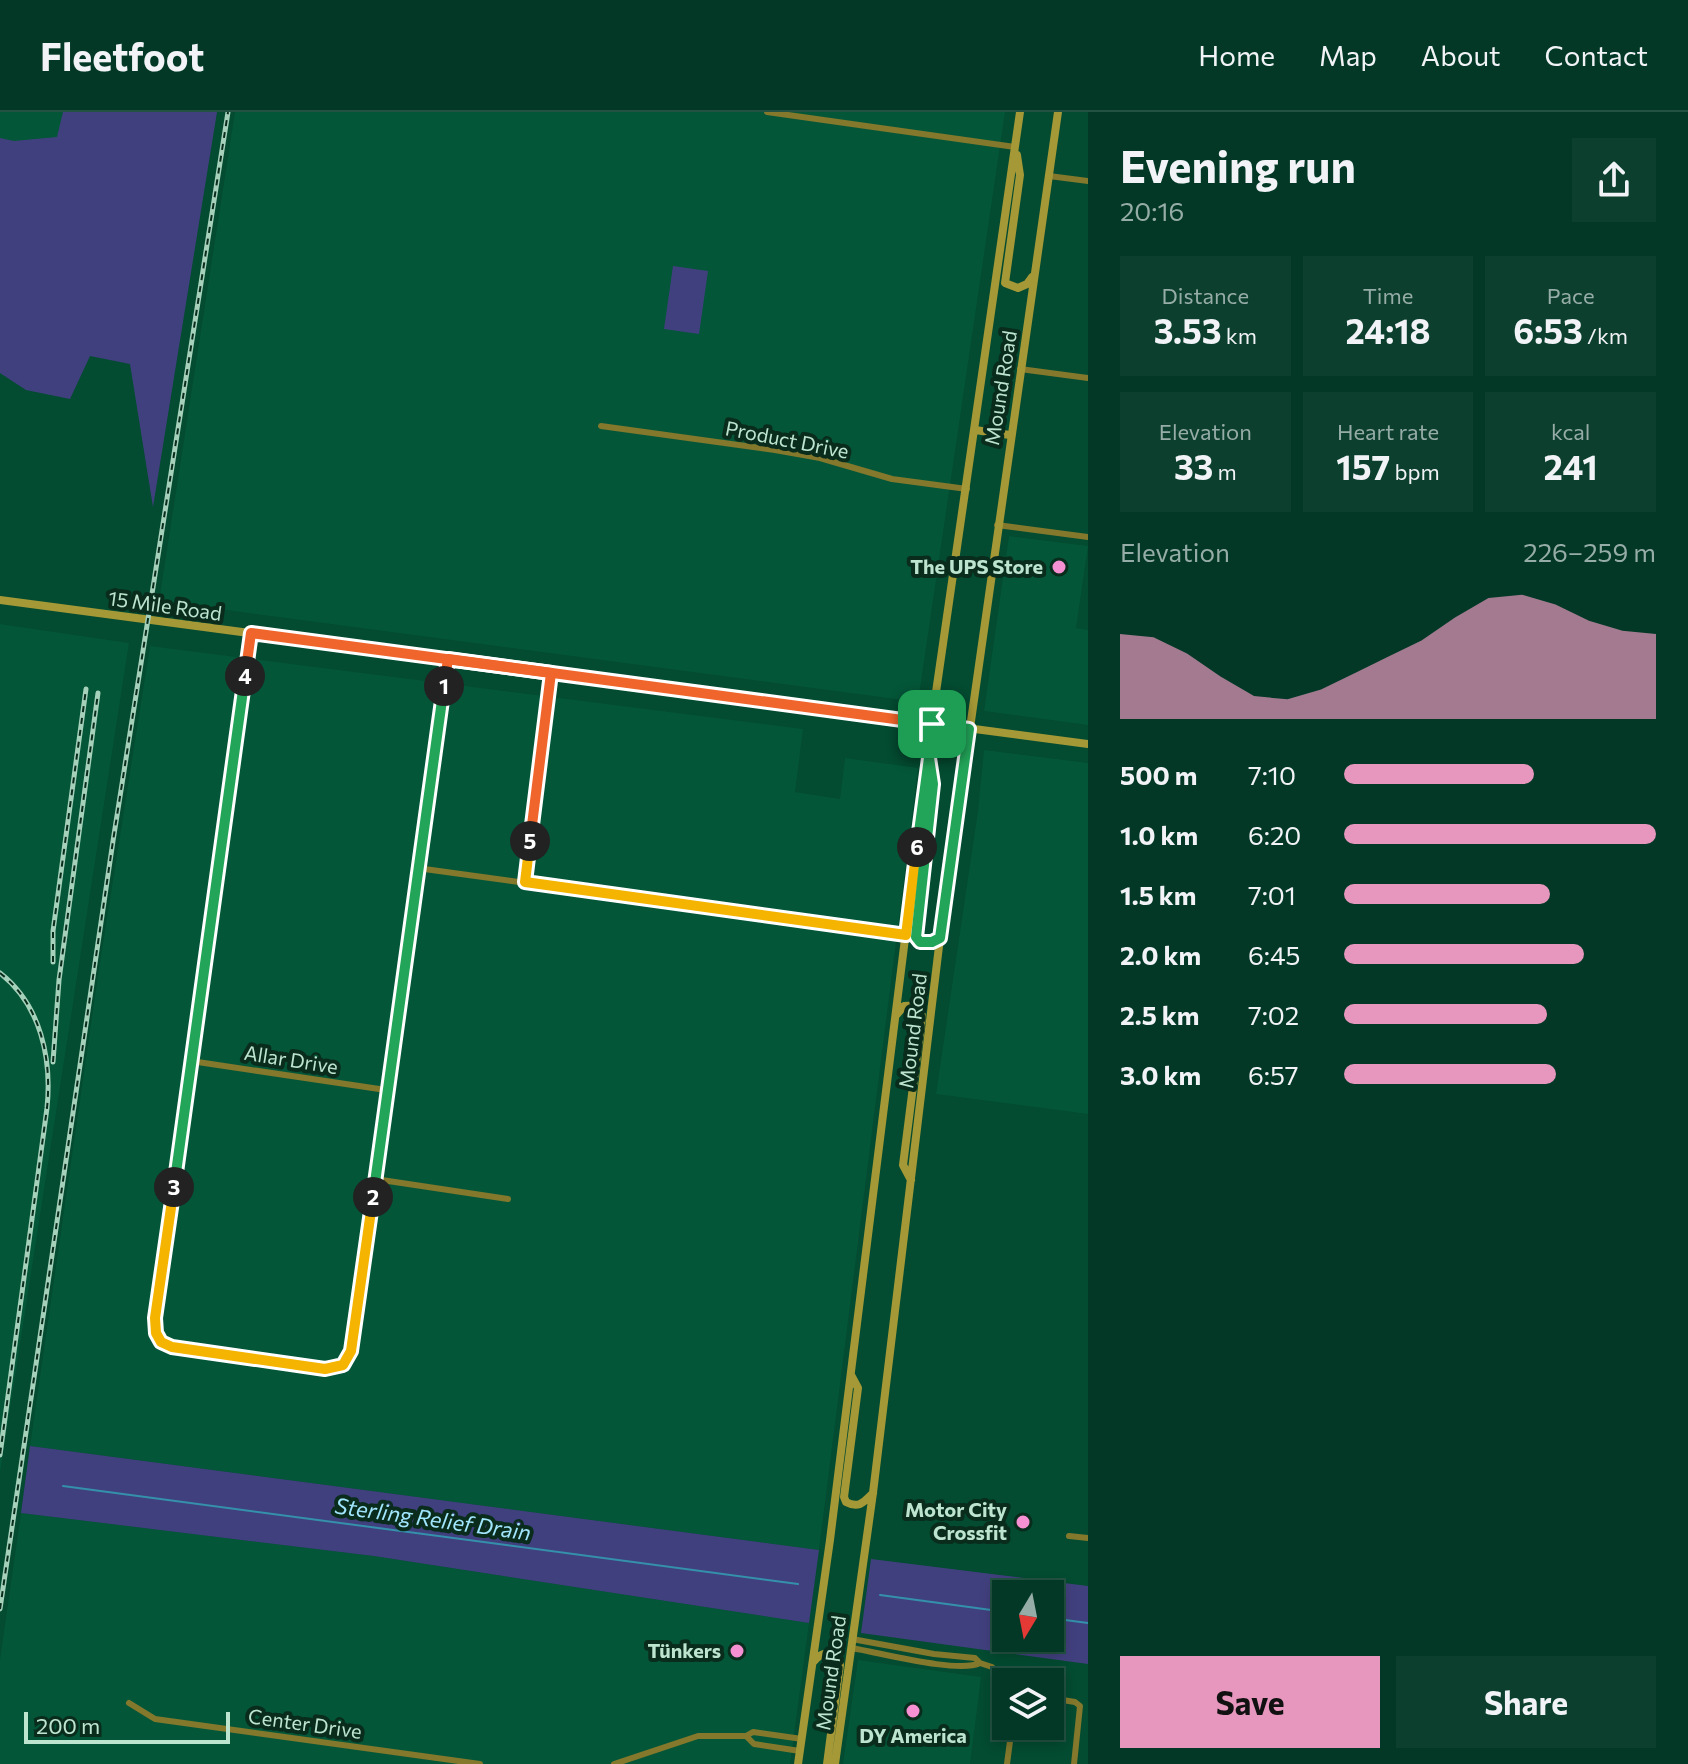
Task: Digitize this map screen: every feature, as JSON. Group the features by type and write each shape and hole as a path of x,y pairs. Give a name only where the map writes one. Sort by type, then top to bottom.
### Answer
{"main road":[{"name":"Mound Road","path":"798,1764 932,724 1020,112"},
{"name":"Mound Road","path":"835,1764 873,1493 940,938 1058,112"},
{"path":"1015,147 1020,175 1005,283 1013,288 1023,287 1035,273"},
{"path":"975,430 1010,435"},
{"name":"15 Mile Road","path":"0,600 1088,744"},
{"path":"929,758 933,784 916,937 925,943 940,938"},
{"path":"896,1016 904,1006 912,1005 920,1009 922,1016 903,1165 911,1181"},
{"path":"850,1375 858,1388 844,1497 849,1504 860,1505 873,1493"},
{"path":"813,1662 829,1653 837,1657 840,1665 827,1764"}],"street":[{"path":"767,112 1015,147"},
{"path":"1049,176 1088,181"},
{"path":"1019,369 1088,378"},
{"name":"Product Drive","path":"601,426 775,450 820,458 892,479 967,489"},
{"path":"997,525 1088,537"},
{"path":"251,633 155,1318 156,1333 161,1342 172,1347 325,1369 343,1365 352,1344 448,659"},
{"path":"522,882 551,673"},
{"path":"417,868 906,935"},
{"name":"Allar Drive","path":"191,1061 386,1090"},
{"path":"375,1179 508,1199"},
{"path":"1069,1536 1088,1538"},
{"path":"851,1644 931,1664 973,1667 980,1663 993,1668"},
{"path":"1064,1700 1080,1706 1074,1764"},
{"name":"Center Drive","path":"129,1703 155,1719 480,1764"},
{"path":"614,1764 690,1737 710,1734 746,1736 753,1732 802,1739"},
{"path":"746,1736 754,1744 800,1751"},
{"path":"1007,1764 1010,1740"}],"shaded area":[{"path":"0,112 123,112 0,182"},
{"path":"63,112 217,112 153,507 130,364 90,356 70,399 26,390 0,373 0,138 14,141 57,137"},
{"path":"235,112 1005,112 918,702 159,601"},
{"path":"673,266 708,271 699,334 664,329"},
{"path":"1009,536 1088,546 1076,628 1088,630 1088,725 984,711"},
{"path":"0,624 129,643 0,1473"},
{"path":"150,646 803,729 795,792 840,799 845,758 918,768 819,1550 30,1446 99,969"},
{"path":"984,750 1088,763 1088,1114 936,1094 978,811"},
{"name":"Sterling Relief Drain","path":"30,1446 819,1550 809,1623 374,1556 21,1513"},
{"path":"21,1513 374,1556 809,1623 790,1764 0,1764 0,1660"},
{"path":"871,1559 1040,1580 992,1580 992,1651 861,1633"},
{"path":"1064,1583 1088,1586 1088,1664 1000,1652 1064,1652"},
{"path":"858,1660 981,1677 970,1764 843,1764"}],"waterway":[{"name":"Sterling Relief Drain","path":"63,1486 798,1584"},
{"name":"Sterling Relief Drain","path":"880,1595 992,1610"},
{"name":"Sterling Relief Drain","path":"1064,1620 1088,1623"}],"railway":[{"path":"0,1609 113,841 228,112"},
{"path":"53,962 53,931 86,689"},
{"path":"53,1062 59,980 98,693"},
{"path":"0,973 14,986 34,1017 41,1034 48,1071 47,1108 0,1455"}],"place":[{"name":"The UPS Store","path":"1059,567"},
{"name":"Motor City Crossfit","path":"1023,1522"},
{"name":"Tünkers","path":"737,1651"},
{"name":"DY America","path":"913,1711"}],"route":[{"path":"932,724 448,659 349,1357 343,1365 325,1369 172,1347 161,1342 156,1333 155,1318 251,633 428,656 448,659 551,673 525,882 906,935 929,758 933,784 916,937 925,943 940,938 969,729 932,724"}]}
